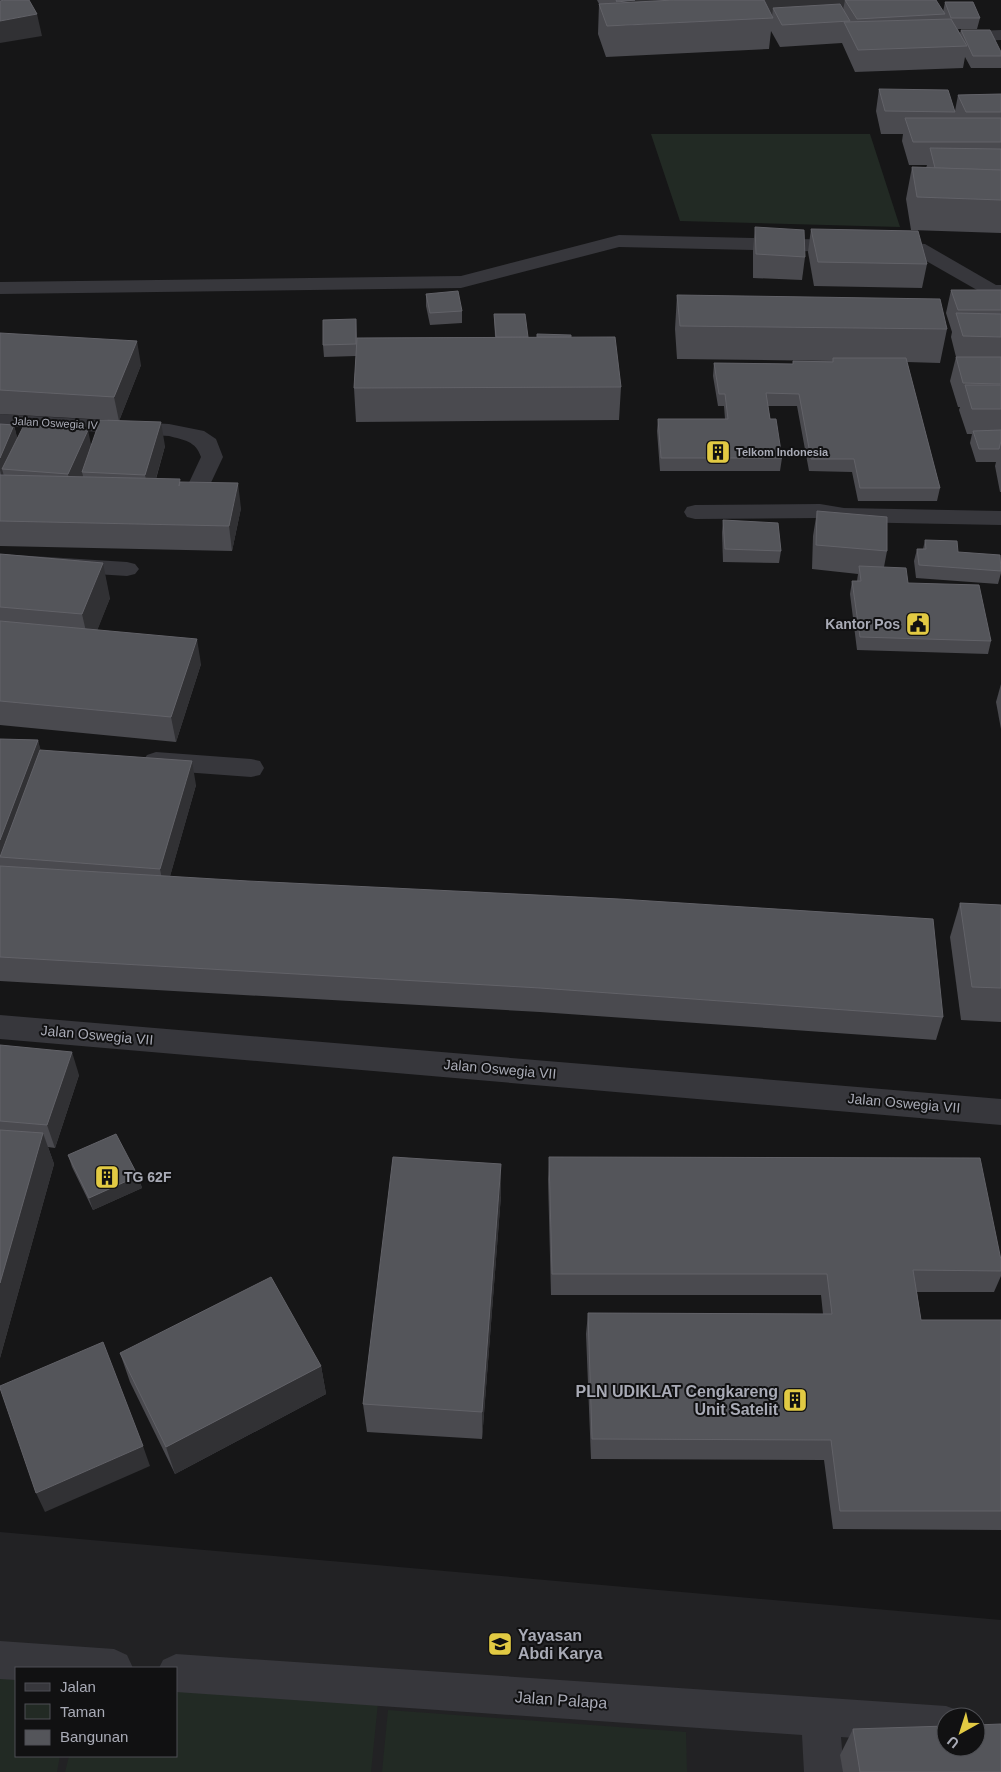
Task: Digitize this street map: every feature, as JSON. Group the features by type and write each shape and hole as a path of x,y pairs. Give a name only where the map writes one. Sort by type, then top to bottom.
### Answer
{"street":[{"path":"953,37 1001,36"},
{"path":"0,288 461,282 619,242 918,248 991,290 1001,292"},
{"name":"Jalan Oswegia IV","path":"0,420 169,430 196,436 208,444 212,457 197,489"},
{"path":"694,512 820,511 844,515 1001,518"},
{"path":"0,561 126,569"},
{"path":"135,759 251,768"},
{"name":"Jalan Oswegia VII","path":"0,1027 1001,1112"},
{"path":"0,1660 100,1667"},
{"name":"Jalan Palapa","path":"178,1673 936,1724"},
{"path":"820,1718 824,1772"}],"shaded area":[{"name":"Yayasan Abdi Karya","path":"0,1532 1001,1620 1001,1772 0,1772"}],"green space":[{"path":"651,134 870,134 900,227 680,221"},
{"path":"0,1678 15,1680 15,1757 60,1757 57,1772 0,1772"},
{"path":"178,1689 378,1703 371,1772 65,1772 69,1757 178,1757"},
{"path":"388,1710 686,1732 687,1772 382,1772"}],"building":[{"path":"29,0 37,14 0,21 0,1"},
{"path":"616,0 635,0 617,2"},
{"path":"674,0 764,0 773,18 607,26 599,4"},
{"path":"845,0 936,0 945,14 857,19"},
{"path":"945,2 973,2 980,18 951,18"},
{"path":"840,4 850,21 782,25 773,8"},
{"path":"951,19 967,46 858,50 844,22"},
{"path":"961,30 990,30 1001,52 1001,56 973,56"},
{"path":"879,89 948,90 955,112 885,111"},
{"path":"1001,94 1001,112 966,112 958,95"},
{"path":"905,118 1001,118 1001,142 913,142"},
{"path":"930,148 1001,149 1001,170 935,168"},
{"path":"912,167 1001,170 1001,200 917,197"},
{"path":"755,227 804,230 805,257 756,254"},
{"path":"811,229 918,231 927,264 818,262"},
{"path":"951,290 1001,290 1001,310 958,310"},
{"path":"458,291 462,311 430,313 426,294"},
{"path":"677,295 940,299 947,329 680,326"},
{"path":"956,313 1001,314 1001,337 963,336"},
{"path":"494,314 525,314 528,337 496,337"},
{"path":"356,319 356,344 323,345 323,320"},
{"path":"0,333 137,341 114,397 0,390"},
{"path":"537,334 571,335 571,337 537,337"},
{"path":"615,337 621,387 354,388 357,338"},
{"path":"956,357 1001,357 1001,384 963,383"},
{"name":"Telkom Indonesia","path":"833,358 906,358 940,488 860,488 854,459 811,459 799,394 766,393 770,419 776,419 782,458 661,458 658,419 728,419 725,394 719,394 714,363 793,364 793,361 833,362"},
{"path":"965,385 1001,385 1001,409 972,409"},
{"path":"100,420 161,422 145,475 82,472"},
{"path":"0,424 14,425 0,458"},
{"path":"24,425 88,430 68,474 2,469"},
{"path":"1001,430 999,449 979,449 973,431"},
{"path":"0,475 180,479 179,486 180,482 238,483 229,526 0,521"},
{"path":"817,511 887,517 887,551 816,545"},
{"path":"723,520 778,523 781,551 725,549"},
{"path":"925,540 957,541 958,552 1000,555 1001,571 919,565 917,549 926,549"},
{"path":"0,554 103,563 82,614 0,607"},
{"name":"Kantor Pos","path":"859,566 906,568 908,583 979,585 991,641 860,637 852,581 861,581"},
{"path":"0,621 197,639 171,717 0,701"},
{"path":"0,739 38,740 0,840"},
{"path":"40,750 192,761 160,869 0,857"},
{"path":"0,866 248,881 619,899 933,919 943,1017 540,988 0,957"},
{"path":"960,903 1001,905 1001,988 972,987"},
{"path":"0,1045 72,1052 47,1125 0,1121"},
{"path":"0,1130 43,1133 0,1283"},
{"name":"TG 62F","path":"116,1134 138,1176 89,1198 68,1155"},
{"path":"393,1157 501,1164 482,1412 363,1404"},
{"name":"PLN UDIKLAT Cengkareng Unit Satelit","path":"549,1157 980,1158 1001,1260 1001,1271 913,1270 921,1320 1001,1320 1001,1511 840,1511 831,1440 592,1439 588,1313 832,1314 827,1274 552,1274"},
{"path":"271,1277 321,1366 166,1447 120,1353"},
{"path":"103,1342 143,1446 36,1493 0,1386"},
{"path":"1001,1724 1001,1772 860,1772 853,1729 936,1726 936,1757 986,1757 986,1725"}],"place":[{"name":"Telkom Indonesia","path":"718,452"},
{"name":"Kantor Pos","path":"918,624"},
{"name":"TG 62F","path":"107,1177"},
{"name":"PLN UDIKLAT Cengkareng Unit Satelit","path":"795,1400"},
{"name":"Yayasan Abdi Karya","path":"500,1644"}]}
